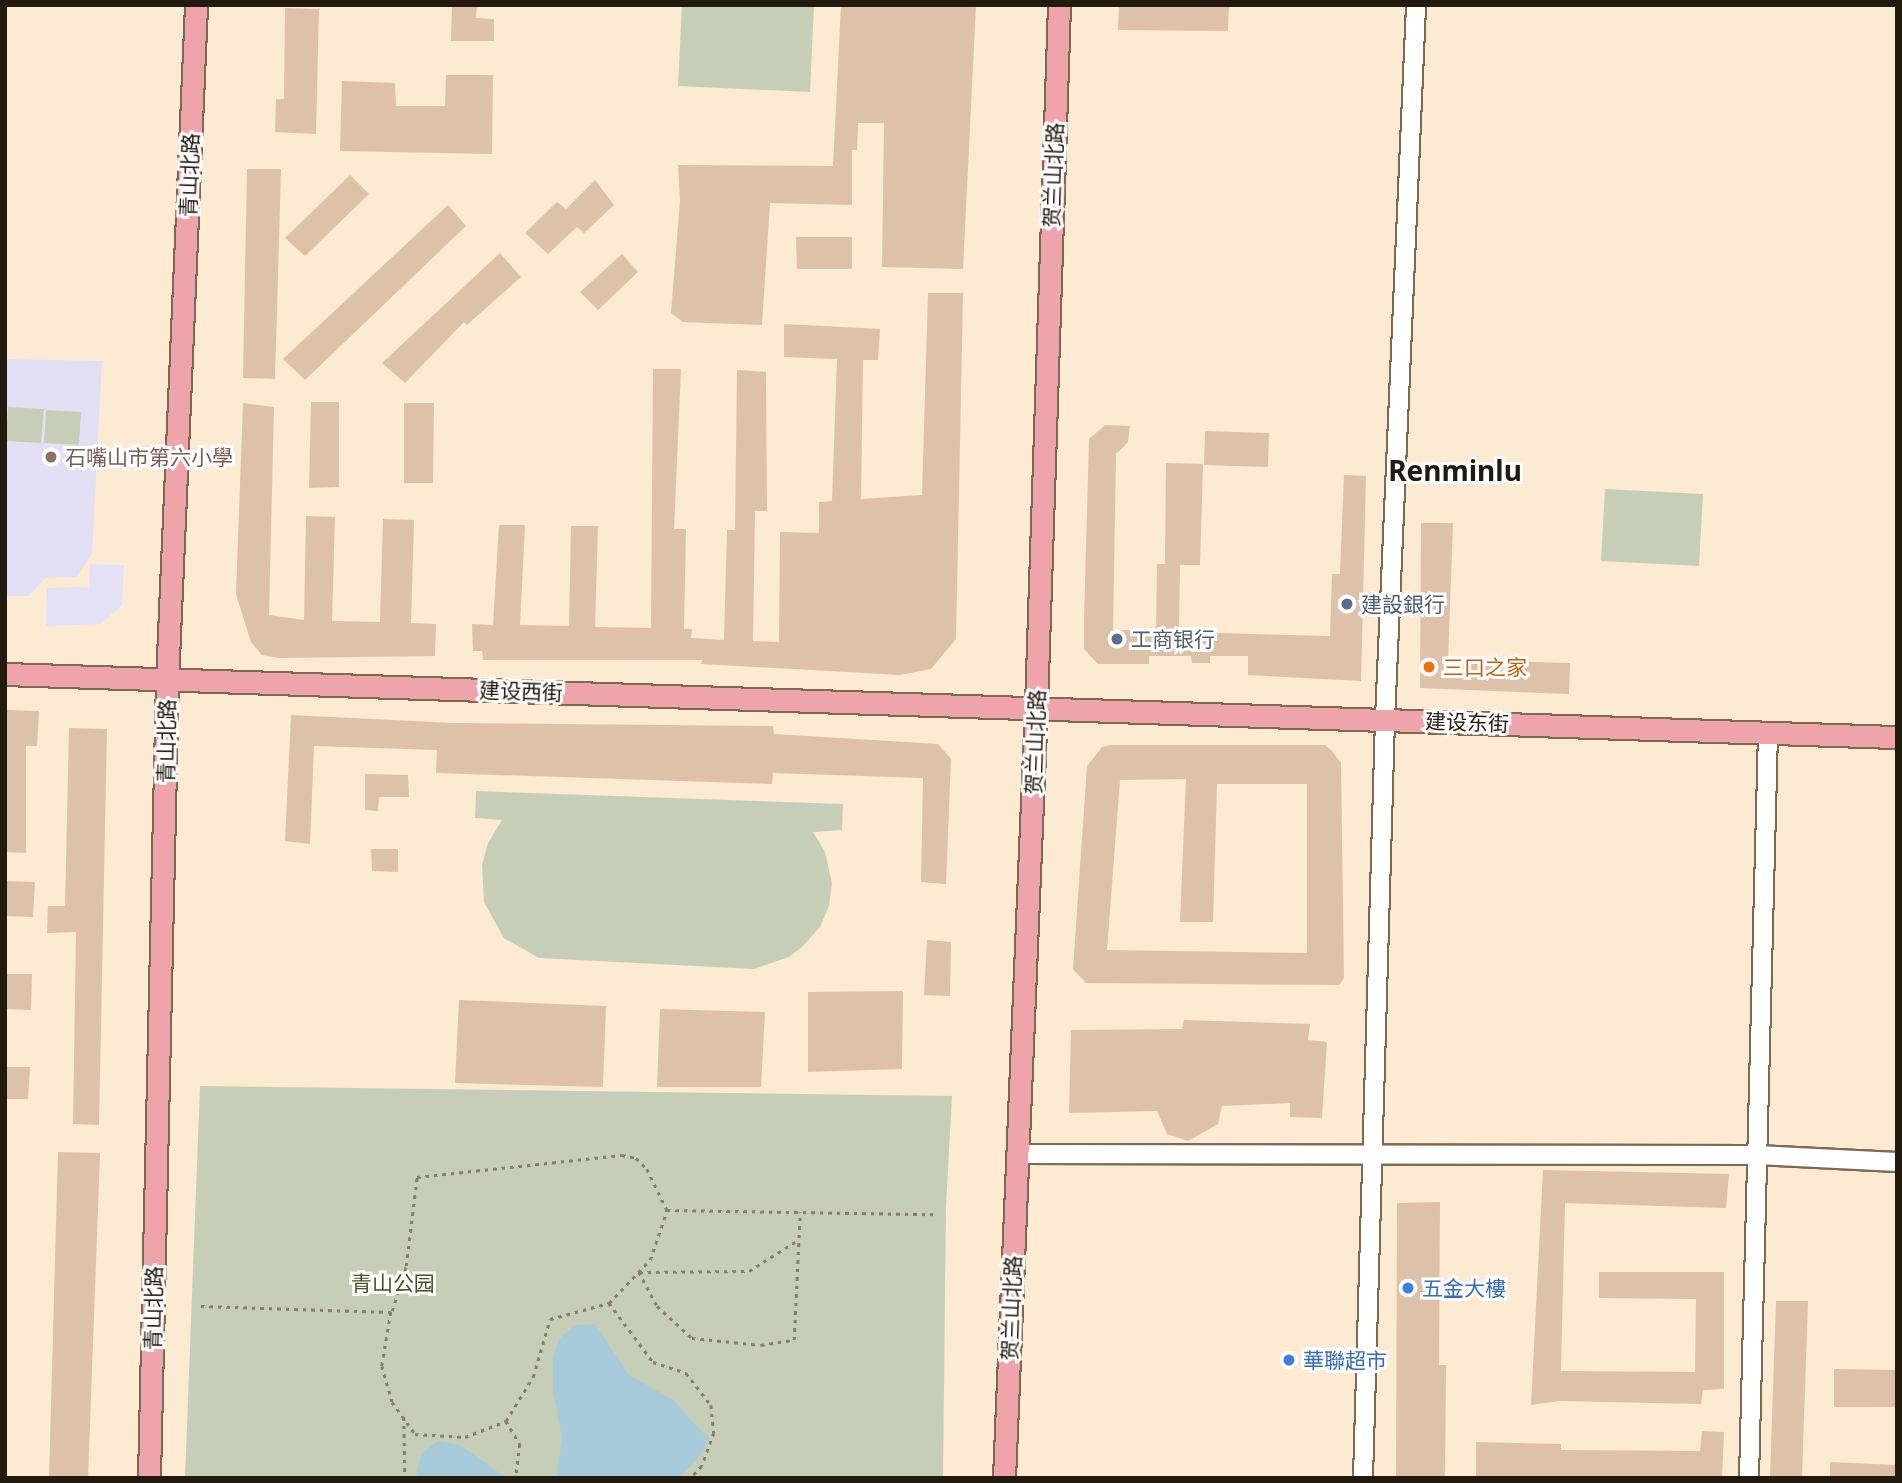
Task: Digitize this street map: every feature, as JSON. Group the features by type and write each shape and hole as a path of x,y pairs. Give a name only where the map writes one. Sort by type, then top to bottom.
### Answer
{"main road":[{"name":"青山北路","path":"149,1478 167,681 196,5"},
{"name":"贺兰山北路","path":"1004,1478 1036,706 1059,5"},
{"name":"建设西街","path":"5,674 1036,706"},
{"name":"建设东街","path":"1036,706 1897,737"}],"street":[{"path":"1363,1478 1385,719 1416,5"},
{"path":"1749,1478 1768,733"},
{"path":"1018,1154 1373,1152 1757,1155 1897,1162"}],"path":[{"path":"622,1156 636,1158 647,1169 667,1210 650,1259 609,1303 550,1319 533,1377 506,1421 465,1437 415,1434 392,1402 382,1366 391,1312 406,1266 417,1177 622,1156"},
{"path":"667,1210 933,1214"},
{"path":"639,1272 657,1306 692,1338 780,1345 794,1340 800,1212"},
{"path":"639,1272 749,1271 799,1239"},
{"path":"609,1303 653,1362 686,1373 711,1405 714,1433 702,1466 691,1478"},
{"path":"201,1306 391,1312"},
{"path":"404,1417 405,1478"},
{"path":"506,1421 520,1444 516,1478"}],"shaded area":[{"name":"石嘴山市第六小學","path":"5,359 102,361 92,553 77,577 45,578 29,596 5,596"},
{"path":"90,564 124,565 122,605 101,624 46,626 47,588 89,587"}],"green space":[{"path":"682,5 814,5 810,92 678,86"},
{"path":"8,407 44,409 41,443 6,441"},
{"path":"46,410 81,412 79,445 44,443"},
{"path":"1605,489 1703,494 1699,566 1601,561"},
{"path":"476,791 843,804 842,830 813,832 825,852 832,883 829,906 820,927 802,947 789,957 754,969 539,958 504,938 484,902 482,865 488,843 502,820 475,818"},
{"name":"青山公园","path":"200,1086 952,1096 946,1206 943,1478 185,1478"}],"water":[{"path":"595,1324 629,1375 672,1399 708,1438 701,1455 679,1478 556,1478 562,1438 553,1391 553,1356 560,1338 574,1325"},
{"path":"438,1441 460,1445 507,1478 416,1478 421,1454"}],"building":[{"path":"452,5 477,5 476,18 494,19 494,41 451,41"},
{"path":"841,5 976,5 963,269 882,267 884,123 858,123 857,150 852,150 852,205 770,203 762,325 683,322 671,313 680,201 678,165 833,166"},
{"path":"1119,5 1229,5 1228,31 1118,30"},
{"path":"285,8 319,9 316,134 275,132 276,99 284,99"},
{"path":"446,75 493,75 492,154 340,151 342,81 395,83 396,106 445,106"},
{"path":"247,169 281,169 275,379 243,378"},
{"path":"350,175 369,194 305,256 285,238"},
{"path":"595,180 614,205 584,233 577,227 548,254 525,233 557,202 566,209"},
{"path":"448,205 466,226 305,380 283,359"},
{"path":"796,237 852,237 852,269 797,269"},
{"path":"500,253 521,277 467,325 464,322 405,383 382,363"},
{"path":"622,254 638,272 598,310 580,292"},
{"path":"928,293 963,293 956,639 931,669 900,675 701,664 702,660 483,660 482,651 473,651 472,624 493,625 499,525 525,525 520,625 569,626 571,526 598,526 595,627 651,628 653,369 681,369 674,529 686,529 684,629 692,629 691,638 724,640 727,530 735,530 737,370 766,372 767,511 755,511 753,641 779,642 780,532 819,533 819,502 832,501 837,359 784,357 784,324 880,329 878,360 863,360 861,499 922,495"},
{"path":"311,402 339,402 339,487 309,488"},
{"path":"243,403 274,407 269,615 304,620 306,516 335,517 332,621 380,622 383,519 414,520 411,623 436,624 435,656 279,658 262,655 251,642 236,594"},
{"path":"404,403 434,403 433,483 404,483"},
{"path":"1105,425 1130,426 1128,442 1116,454 1113,630 1156,630 1157,564 1165,564 1166,463 1203,464 1200,565 1180,565 1179,632 1330,636 1332,574 1340,574 1344,475 1366,476 1361,681 1248,675 1248,656 1210,656 1210,663 1192,663 1191,656 1149,656 1149,664 1098,664 1084,649 1089,439"},
{"path":"1205,431 1269,433 1268,467 1204,465"},
{"path":"1421,523 1453,523 1448,660 1570,663 1569,694 1420,688"},
{"path":"5,710 39,711 37,746 26,746 26,853 5,852"},
{"path":"291,715 453,723 773,726 774,734 938,744 951,759 946,884 921,882 923,778 773,773 772,784 436,773 437,750 314,746 310,844 285,841"},
{"path":"69,728 107,729 99,1125 73,1124 76,932 47,933 48,906 65,906"},
{"path":"1325,745 1332,751 1341,763 1344,978 1339,985 1086,983 1073,969 1087,766 1102,747","holes":["1186,779 1180,922 1213,922 1217,784 1307,784 1307,953 1107,950 1120,780"]},
{"path":"365,774 408,775 409,797 379,797 378,811 365,810"},
{"path":"371,849 398,849 398,872 372,871"},
{"path":"5,881 35,882 33,917 5,916"},
{"path":"927,940 951,942 950,996 924,995"},
{"path":"5,974 32,974 31,1010 5,1009"},
{"path":"903,991 902,1069 808,1072 808,992"},
{"path":"459,1000 606,1006 603,1087 455,1083"},
{"path":"660,1009 765,1012 761,1087 657,1087"},
{"path":"1184,1020 1310,1024 1308,1040 1327,1042 1322,1118 1290,1117 1290,1103 1222,1106 1218,1124 1188,1141 1167,1134 1157,1111 1069,1113 1071,1030 1182,1029"},
{"path":"5,1067 30,1067 28,1099 5,1099"},
{"path":"58,1152 100,1153 88,1478 49,1478"},
{"path":"1543,1170 1729,1174 1726,1208 1565,1203 1561,1371 1695,1372 1696,1299 1599,1298 1599,1272 1724,1272 1724,1389 1703,1390 1701,1404 1560,1401 1531,1405"},
{"path":"1440,1202 1439,1365 1446,1365 1445,1478 1396,1478 1397,1203"},
{"path":"1776,1301 1808,1301 1802,1478 1770,1478"},
{"path":"1834,1369 1897,1370 1897,1407 1834,1407"},
{"path":"1702,1431 1724,1432 1722,1478 1476,1478 1476,1442 1561,1444 1561,1450 1700,1451"},
{"path":"1830,1462 1897,1465 1897,1478 1830,1478"}],"place":[{"name":"石嘴山市第六小學","path":"51,457"},
{"name":"建設銀行","path":"1347,604"},
{"name":"工商银行","path":"1117,639"},
{"name":"三口之家","path":"1429,667"},
{"name":"五金大樓","path":"1408,1288"},
{"name":"華聯超市","path":"1289,1360"}],"district":[{"name":"Renminlu","path":"1455,470"}]}
